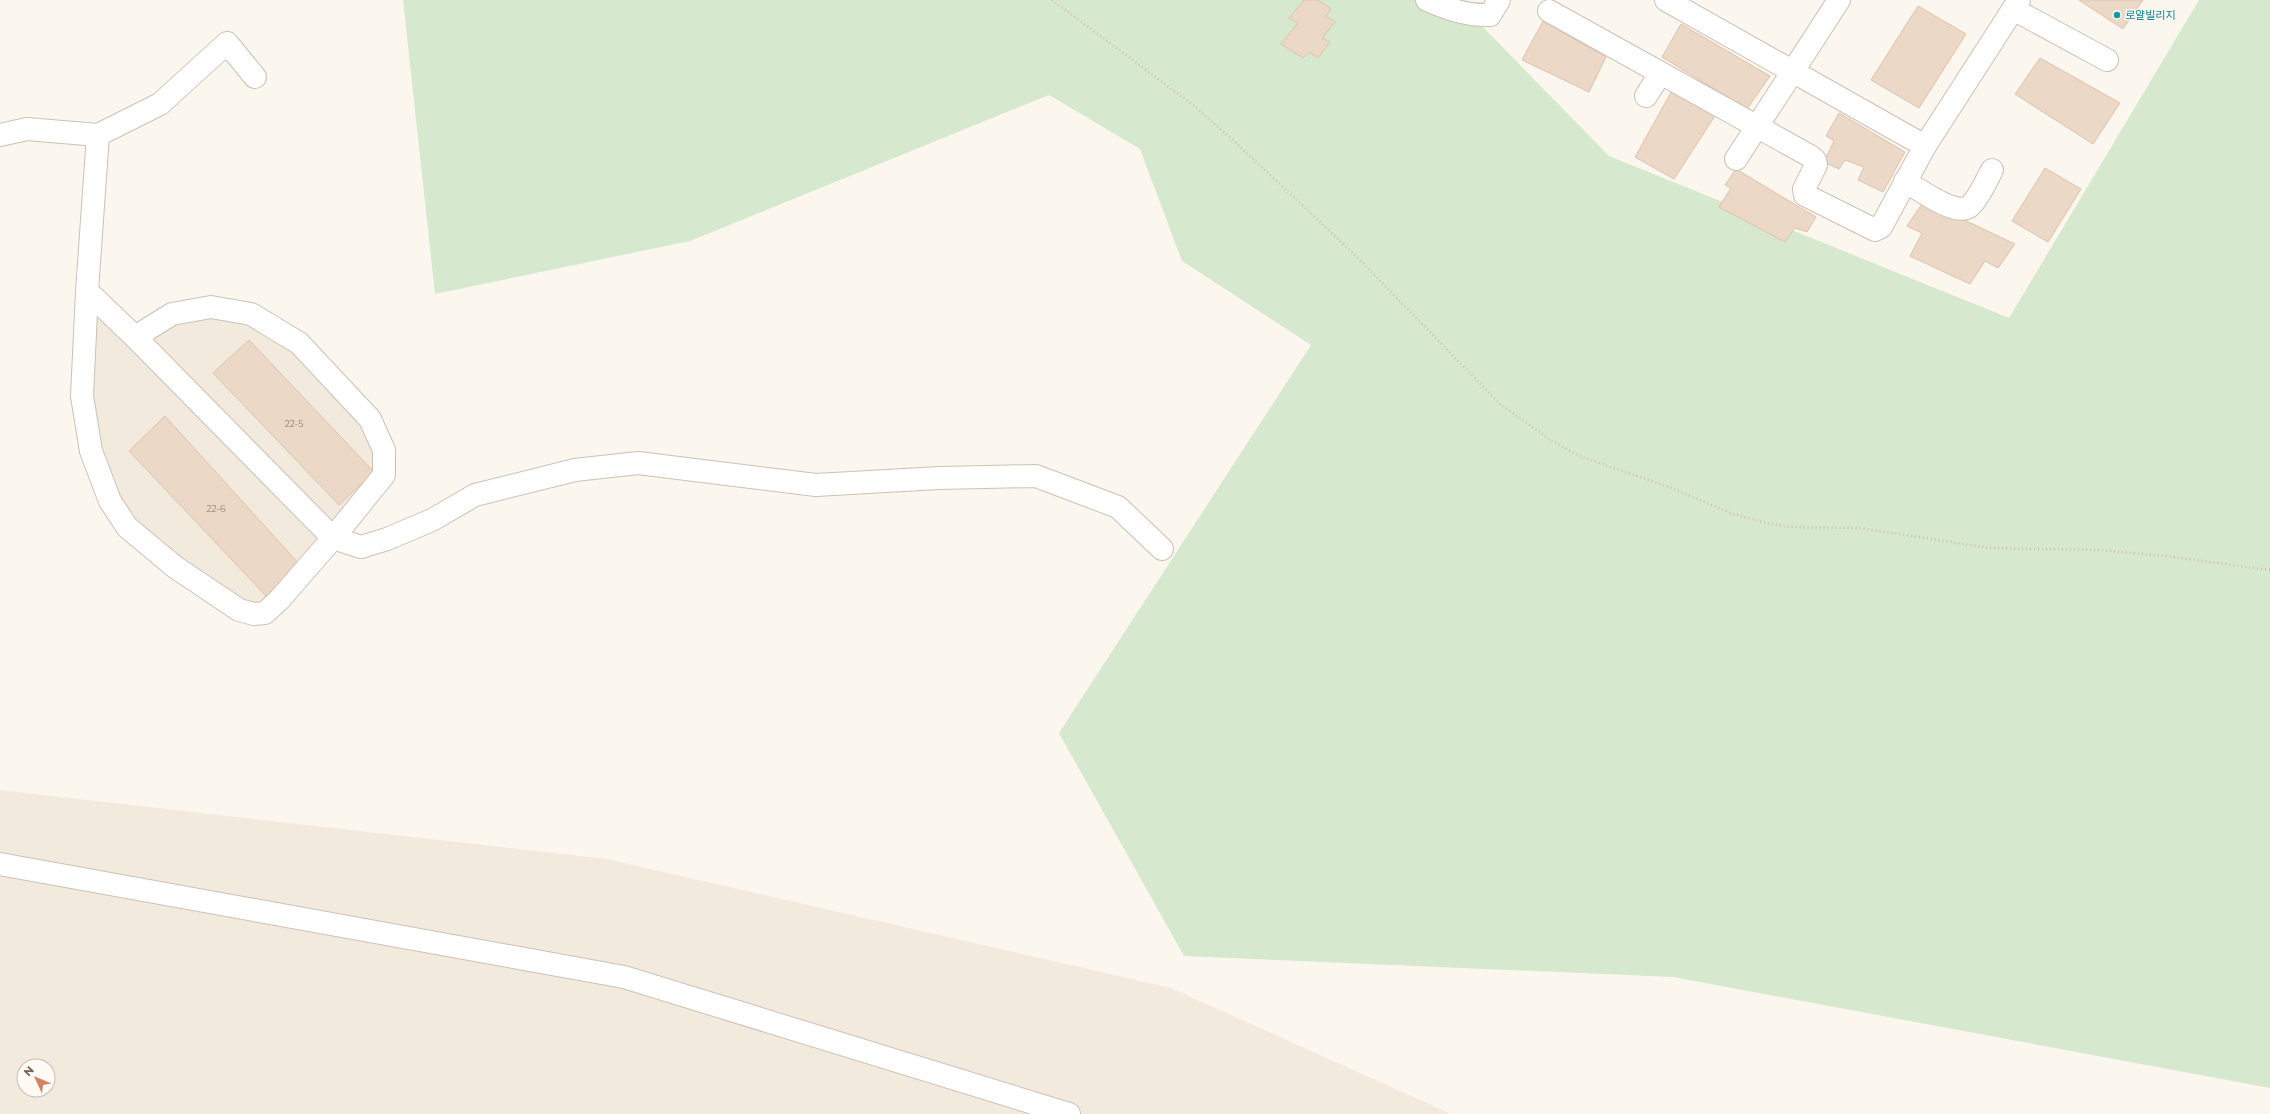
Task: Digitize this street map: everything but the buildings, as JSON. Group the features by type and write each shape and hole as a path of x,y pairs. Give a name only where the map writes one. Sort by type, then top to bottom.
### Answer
{"street":[{"path":"1427,0 1452,10 1474,15 1490,14 1499,0"},
{"path":"1666,0 1925,146"},
{"path":"1736,159 1840,0"},
{"path":"1549,11 1736,117 1757,126 1815,160 1816,165 1804,189 1805,195 1875,230 1881,227 1925,146 2016,5 2107,60"},
{"path":"0,135 27,129 98,135 160,104 228,43 255,77"},
{"path":"1646,96 1660,74"},
{"path":"98,135 87,291 82,396 91,451 99,475 110,501 127,527 175,567 239,610 254,614 265,612 280,599 333,538 384,475 384,450 370,419 299,343 251,314 211,306 172,314 135,338"},
{"path":"1905,181 1956,210 1971,205 1992,170"},
{"path":"87,291 333,538 361,546 387,539 432,520 475,495 575,470 638,463 816,485 925,478 1036,476 1118,506 1162,549"},
{"path":"0,864 624,977 1069,1114"}],"path":[{"path":"1052,0 1193,105 1234,141 1355,255 1500,404 1552,441 1582,457 1669,487 1734,514 1771,524 1792,527 1860,528 1990,548 2099,550 2166,556 2270,570"}],"shaded area":[{"path":"87,291 135,337 172,314 251,314 370,419 384,475 254,614 127,527 91,451"},
{"path":"0,790 606,859 1171,988 1451,1114 0,1114"}],"green space":[{"path":"403,0 1432,0 1482,26 1609,156 2009,318 2199,0 2270,0 2270,1088 1673,977 1184,956 1059,733 1311,345 1182,261 1140,149 1049,95 690,241 435,294"}],"place":[{"name":"로얄빌리지","path":"2117,15"}]}
